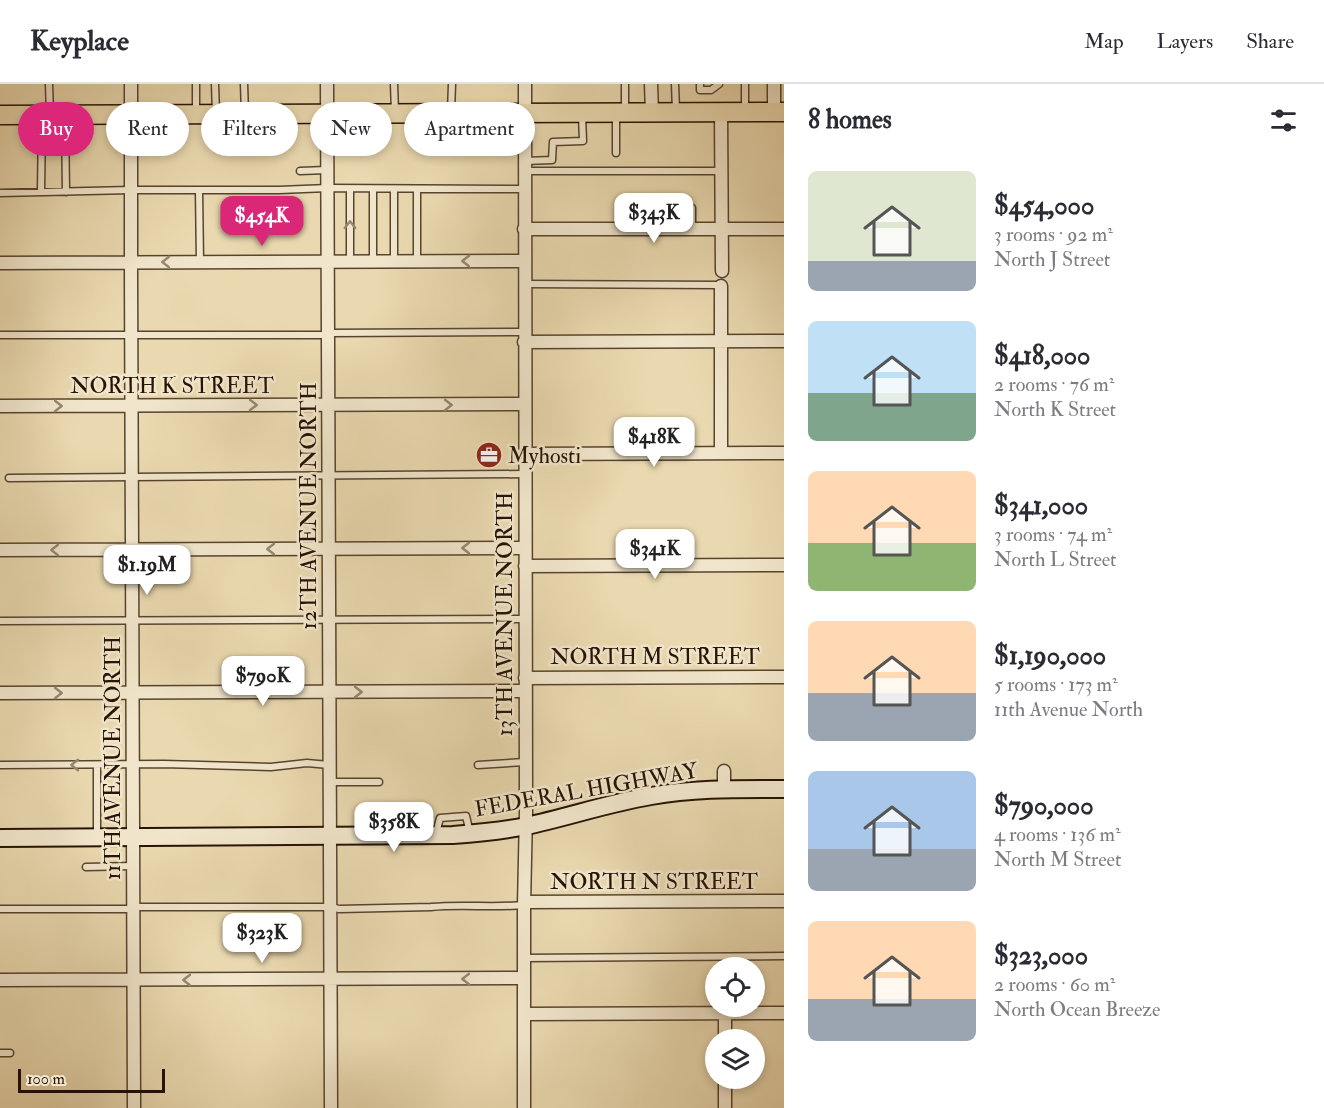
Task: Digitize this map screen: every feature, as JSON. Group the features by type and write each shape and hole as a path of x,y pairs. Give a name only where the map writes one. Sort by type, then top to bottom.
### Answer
{"main road":[{"path":"535,113 779,112"},
{"path":"395,113 404,113"},
{"path":"189,114 201,114"},
{"path":"0,115 18,115"},
{"name":"FEDERAL HIGHWAY","path":"0,838 470,834 526,826 675,792 784,789"}],"street":[{"name":"11TH AVENUE NORTH","path":"131,84 132,102"},
{"name":"12TH AVENUE NORTH","path":"327,84 328,102"},
{"name":"13TH AVENUE NORTH","path":"524,102 525,84"},
{"path":"651,84 651,112"},
{"path":"774,84 779,112"},
{"path":"721,112 722,271"},
{"name":"11TH AVENUE NORTH","path":"131,156 134,1108"},
{"name":"12TH AVENUE NORTH","path":"328,156 332,1108"},
{"name":"13TH AVENUE NORTH","path":"524,156 526,826 524,1108"},
{"path":"524,230 784,229"},
{"path":"0,263 524,261"},
{"path":"721,286 721,453"},
{"path":"524,337 784,340"},
{"name":"NORTH K STREET","path":"0,406 525,404"},
{"path":"525,454 784,453"},
{"path":"0,550 525,548"},
{"path":"525,566 784,565"},
{"name":"NORTH M STREET","path":"525,678 784,677"},
{"name":"NORTH M STREET","path":"0,693 525,691"},
{"path":"724,771 724,789"},
{"name":"NORTH N STREET","path":"524,904 784,901"},
{"path":"0,980 524,978"},
{"path":"524,1014 705,1013"},
{"path":"765,1013 784,1013"},
{"path":"725,1089 725,1108"}],"lane":[{"path":"49,84 51,102"},
{"path":"195,84 196,114"},
{"path":"215,84 216,102"},
{"path":"244,84 244,102"},
{"path":"394,84 395,113"},
{"path":"451,102 452,84"},
{"path":"616,153 625,84"},
{"path":"675,84 676,112"},
{"path":"700,84 700,90 711,90 719,84"},
{"path":"745,84 745,112"},
{"path":"524,166 552,160 553,142 583,141 582,113"},
{"path":"41,192 46,156"},
{"path":"59,156 66,192"},
{"path":"524,166 721,171"},
{"path":"300,171 328,170"},
{"path":"0,193 328,188 524,189"},
{"path":"350,189 350,262"},
{"path":"373,189 373,261"},
{"path":"394,189 394,261"},
{"path":"417,189 417,261"},
{"path":"199,190 200,262"},
{"path":"692,208 692,229"},
{"path":"524,284 721,286"},
{"path":"0,335 328,334 524,337"},
{"path":"9,477 525,474"},
{"path":"0,621 525,619"},
{"path":"478,765 525,762"},
{"path":"0,765 263,767 307,763 330,765"},
{"path":"97,765 97,837"},
{"path":"330,782 379,782"},
{"path":"86,867 134,866"},
{"path":"0,909 331,907 339,909 501,907 524,904"},
{"path":"524,958 784,956"},
{"path":"0,1053 10,1053"}],"place":[{"name":"Myhosti","path":"489,455"}]}
